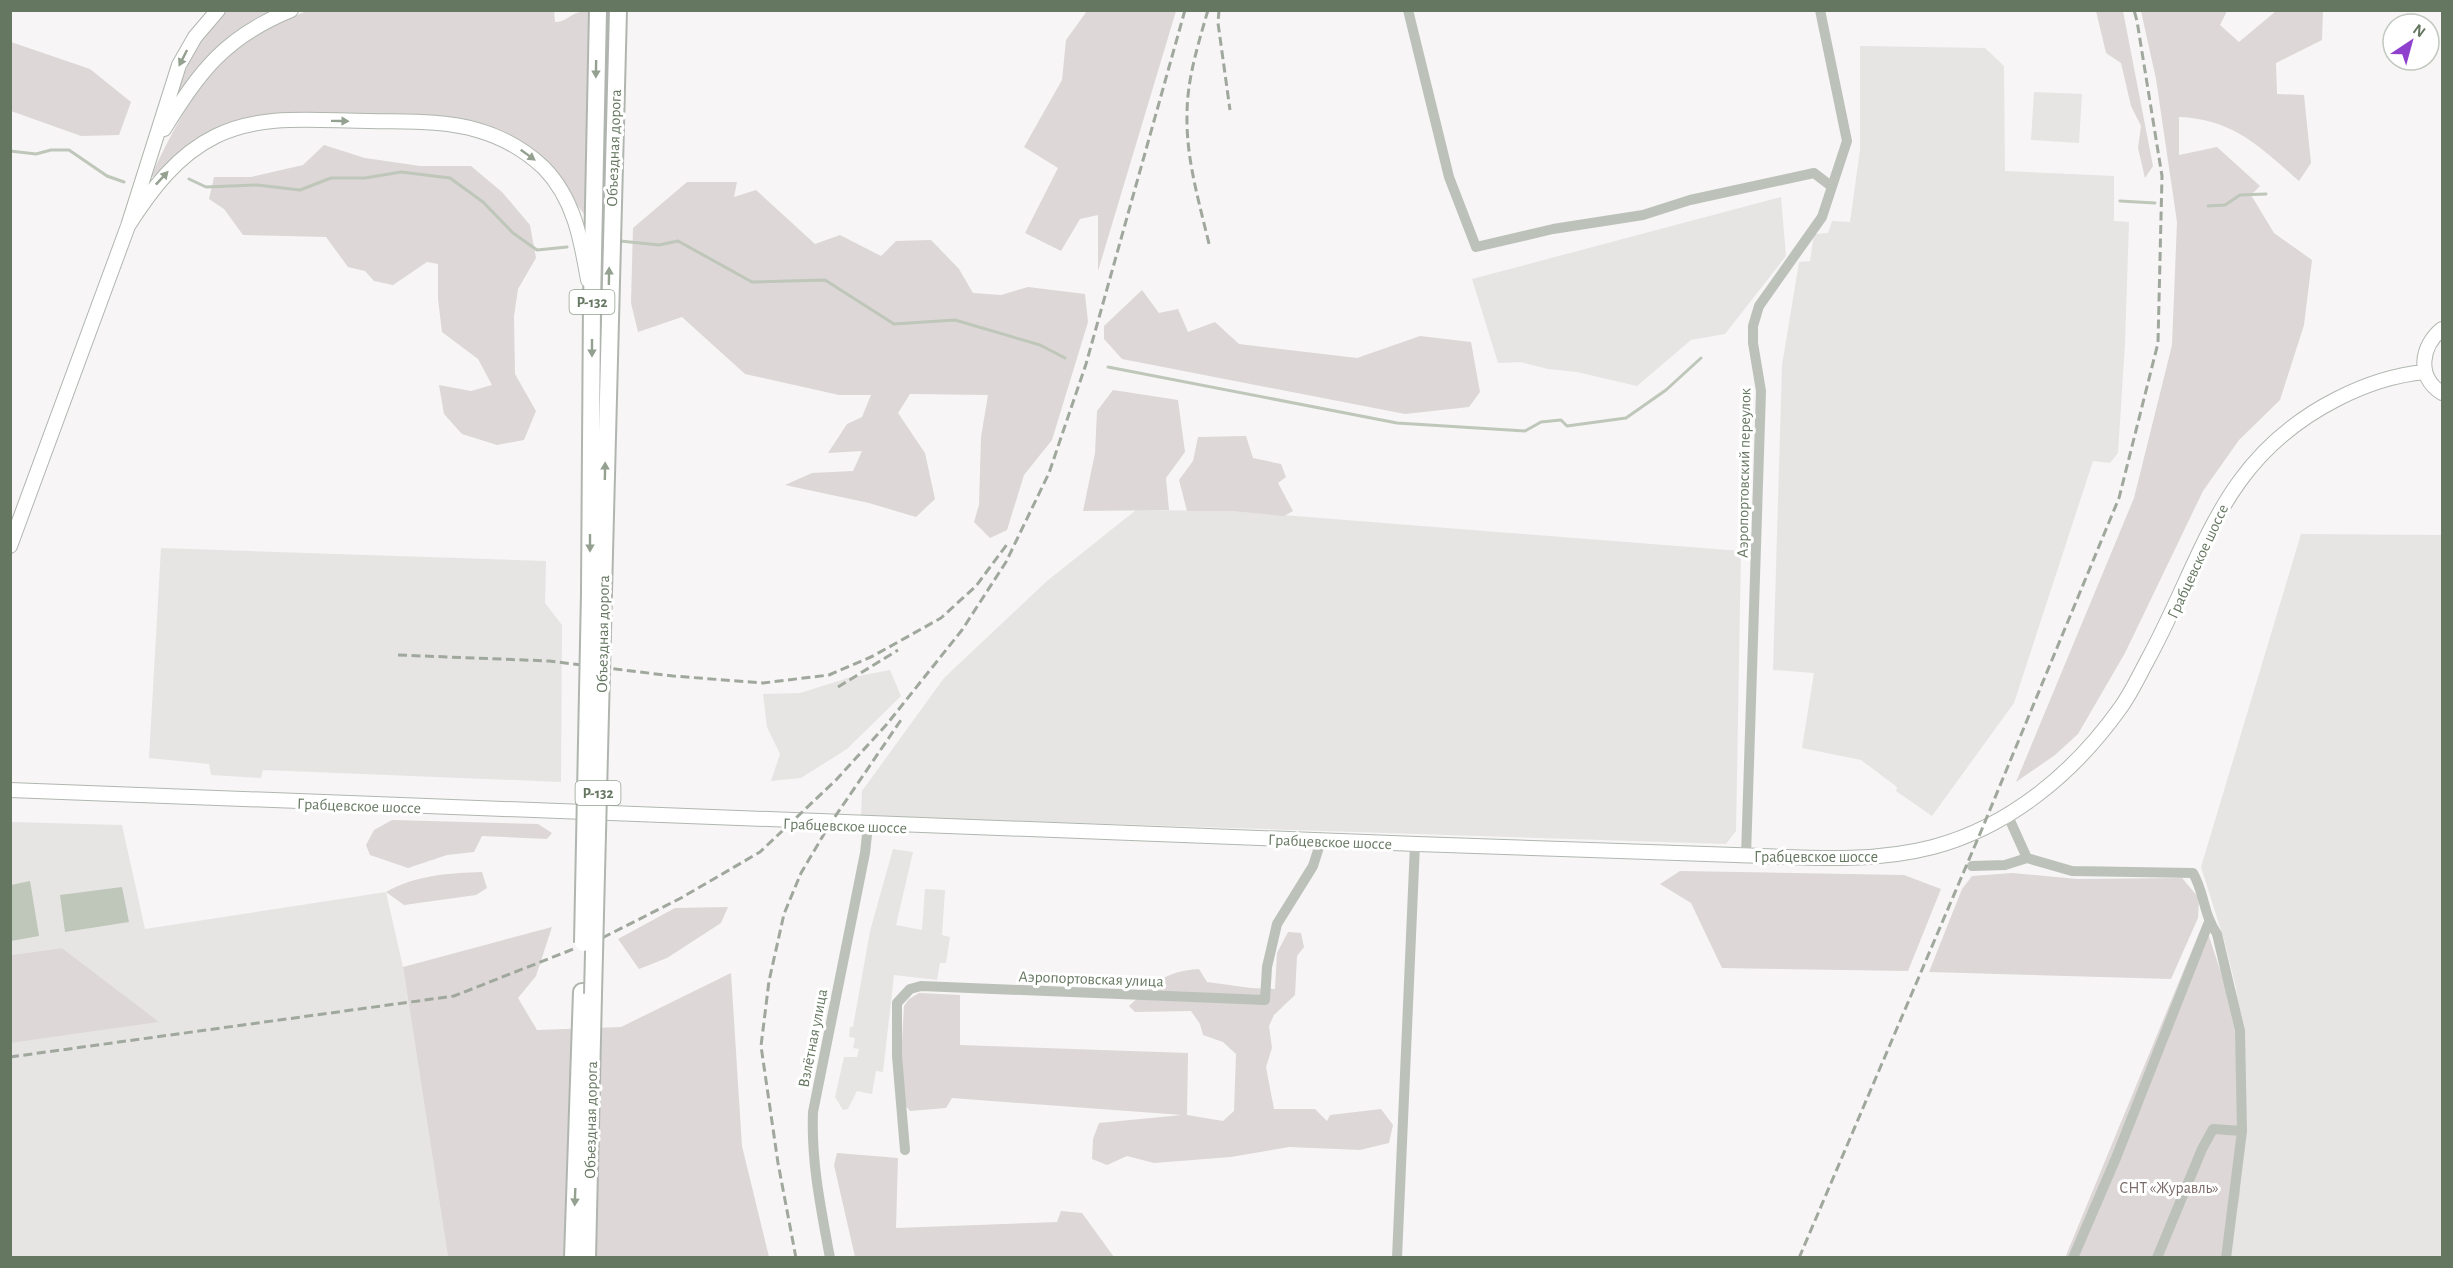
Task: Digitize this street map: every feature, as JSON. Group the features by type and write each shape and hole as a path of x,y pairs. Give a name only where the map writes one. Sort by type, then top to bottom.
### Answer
{"highway":[{"name":"Объездная дорога","path":"596,593 592,303 598,10"},
{"name":"Объездная дорога","path":"587,1257 587,993 596,593 618,10"},
{"name":"Объездная дорога","path":"573,1257 587,993"}],"main road":[{"path":"10,546 128,226 179,64 195,37 218,10"},
{"path":"154,147 189,89 215,57 253,28 291,10"},
{"path":"128,226 148,193 179,162 214,137 234,129 289,120 422,122 463,127 489,134 514,146 535,160 552,178 574,216 592,303"},
{"path":"2442,329 2433,336 2425,352 2425,372 2430,382 2442,393"},
{"name":"Грабцевское шоссе","path":"10,790 868,825 1827,859 1887,856 1934,846 1993,825 2008,816 2070,767 2124,704 2166,627 2209,530 2228,496 2251,464 2284,432 2319,408 2366,384 2403,374 2425,372"}],"street":[{"path":"1408,10 1449,177 1476,247 1553,229 1643,215 1690,200 1814,173 1832,186"},
{"name":"Аэропортовский переулок","path":"1746,856 1761,391 1753,343 1753,326 1759,306 1822,217 1847,141 1820,10"},
{"path":"2008,816 2027,858"},
{"name":"Взлётная улица","path":"830,1257 812,1143 813,1112 865,853 868,825"},
{"name":"Аэропортовская улица","path":"905,1150 897,1056 897,1003 910,989 932,986 1265,1000 1267,967 1277,924 1313,866 1321,841"},
{"path":"1397,1257 1415,844"},
{"path":"1972,866 2005,865 2027,858 2072,871 2193,873 2199,883 2209,922 2217,934 2240,1031 2242,1131 2226,1257"},
{"path":"2073,1257 2116,1158 2209,922"},
{"path":"2157,1257 2202,1149 2213,1129 2242,1131"}],"shaded area":[{"path":"1860,46 1985,48 2004,66 2005,171 2114,176 2114,221 2129,222 2125,344 2118,453 2110,463 2093,461 2014,703 1932,816 1896,791 1897,787 1861,760 1802,748 1814,673 1773,670 1782,365 1799,262 1810,261 1814,234 1828,233 1832,221 1850,222 1860,150"},
{"path":"2034,92 2082,94 2079,143 2031,140"},
{"path":"1781,197 1786,256 1725,334 1691,340 1637,386 1520,362 1498,363 1472,279"},
{"path":"1136,510 1231,511 1741,551 1736,831 1726,844 861,816 862,791 944,678 1047,581"},
{"path":"2301,534 2442,535 2442,1257 2228,1257 2240,1195 2246,1082 2236,988 2225,943 2201,867"},
{"path":"161,548 546,561 545,603 562,625 561,782 263,770 261,778 211,775 209,764 149,758"},
{"path":"890,670 901,696 847,749 801,778 771,781 780,754 767,727 763,694 800,693 848,678"},
{"path":"11,822 122,825 145,929 386,892 403,967 448,1257 11,1257 10,1043 158,1022 62,948 11,955"},
{"path":"893,849 913,852 896,925 922,930 925,889 945,890 942,935 950,937 946,963 940,963 937,980 894,975 883,1072 876,1071 872,1094 857,1091 848,1109 843,1110 835,1097 844,1057 857,1057 859,1049 853,1048 855,1038 849,1037 850,1027 853,1027 870,931"},
{"path":"30,881 39,936 11,941 11,885"},
{"path":"122,887 129,922 65,932 60,895"}],"green space":[{"path":"310,10 554,10 555,22 560,22 583,11 590,11 588,219 569,195 498,131 269,115 228,124 184,149 153,177 151,176 180,119 211,74 252,38"},
{"path":"226,11 271,11 242,27 216,48 174,100 195,52"},
{"path":"1087,11 1176,11 1098,271 1098,215 1080,219 1061,251 1025,233 1058,168 1024,147 1062,80 1066,40"},
{"path":"2096,11 2123,11 2153,166 2145,178 2138,148 2141,126 2131,106 2121,63 2106,53"},
{"path":"2141,11 2227,11 2220,25 2239,42 2276,11 2323,11 2322,40 2276,63 2277,94 2304,95 2311,163 2299,181 2259,147 2231,129 2216,123 2179,117 2179,155 2217,147 2260,186 2251,195 2274,233 2312,260 2304,325 2280,400 2239,440 2203,491 2125,653 2078,734 2055,755 2016,782 2134,498 2172,345 2177,222 2156,79"},
{"path":"11,42 90,69 131,102 119,135 81,136 11,111"},
{"path":"324,145 365,158 420,166 471,166 502,192 530,225 536,258 518,289 514,316 515,374 536,411 524,440 497,445 462,434 444,414 439,385 471,391 492,385 478,359 442,332 438,299 438,264 427,262 393,285 374,281 365,271 348,267 326,237 243,235 224,209 209,199 214,177 251,177 303,165"},
{"path":"687,182 737,182 734,197 756,190 815,244 840,235 881,256 896,241 931,240 959,269 973,293 1001,295 1028,287 1085,294 1088,322 1052,440 1024,475 1007,530 990,538 974,522 979,505 981,437 988,395 910,394 898,413 925,453 935,499 916,517 869,503 785,485 812,473 853,471 862,451 828,453 847,424 862,417 871,395 839,395 745,374 682,317 638,332 631,303 633,228"},
{"path":"1142,290 1159,313 1178,309 1188,332 1215,322 1239,344 1357,358 1420,336 1471,342 1480,392 1469,407 1405,414 1122,359 1104,339 1104,326"},
{"path":"1113,390 1178,400 1185,452 1166,478 1169,510 1083,511 1095,453 1097,411"},
{"path":"1246,436 1253,458 1281,464 1286,477 1278,483 1293,511 1284,516 1231,511 1187,511 1179,480 1193,461 1198,437"},
{"path":"392,820 538,824 552,833 547,839 482,836 474,852 447,855 408,868 370,855 366,845 374,830"},
{"path":"1680,871 1904,875 1941,889 1908,971 1722,968 1691,903 1660,884"},
{"path":"482,872 487,888 476,895 404,905 386,892 421,878"},
{"path":"2012,873 2077,879 2182,878 2199,898 2198,918 2171,979 1929,972 1962,889 1972,876"},
{"path":"728,907 721,923 667,958 639,969 618,939 675,908"},
{"name":"СНТ «Журавль»","path":"2204,921 2223,979 2246,1082 2240,1195 2228,1257 2065,1258"},
{"path":"552,927 536,976 518,998 537,1030 621,1027 731,973 742,1146 769,1257 448,1257 403,967"},
{"path":"1288,932 1301,933 1304,947 1297,956 1295,995 1274,1015 1269,1026 1272,1048 1266,1067 1274,1109 1315,1109 1327,1121 1330,1115 1381,1109 1393,1125 1389,1143 1360,1150 1289,1147 1231,1157 1154,1163 1127,1156 1107,1165 1092,1159 1093,1139 1099,1123 1182,1115 952,1098 946,1108 910,1111 905,1105 901,1058 904,1006 909,999 919,993 960,995 960,1045 1188,1053 1187,1115 1223,1121 1234,1111 1236,1054 1223,1042 1203,1035 1200,1024 1191,1011 1135,1012 1129,1006 1160,980 1187,970 1199,969 1207,982 1275,989 1277,953"},
{"path":"62,948 159,1022 11,1043 11,955"},
{"path":"837,1153 898,1158 896,1228 1057,1222 1061,1211 1082,1213 1114,1257 855,1257 834,1165"}],"waterway":[{"path":"10,151 36,154 51,150 69,150 107,176 124,182"},
{"path":"189,179 206,187 257,185 300,190 331,178 365,178 401,172 450,178 483,202 513,233 537,250 567,247"},
{"path":"2208,206 2225,205 2240,195 2266,194"},
{"path":"2120,201 2155,203"},
{"path":"620,241 659,245 678,241 752,282 825,280 894,324 955,320 1040,345 1065,358"},
{"path":"1108,367 1397,423 1525,431 1541,422 1561,420 1567,426 1626,418 1666,390 1701,358"}],"railway":[{"path":"10,1057 454,996 604,937 681,898 760,852 836,780 887,724 962,630 1006,562 1049,473 1086,364 1185,10"},
{"path":"1208,10 1191,75 1187,102 1187,132 1191,166 1210,248"},
{"path":"1219,10 1218,23 1230,110"},
{"path":"1799,1258 1982,829 2119,498 2158,343 2162,176 2134,10"},
{"path":"398,655 549,661 673,676 763,683 829,675 873,656 941,618 976,586 1008,543"},
{"path":"838,687 898,650"},
{"path":"796,1258 778,1163 761,1046 769,981 784,914 801,873 830,824 903,717"}]}
